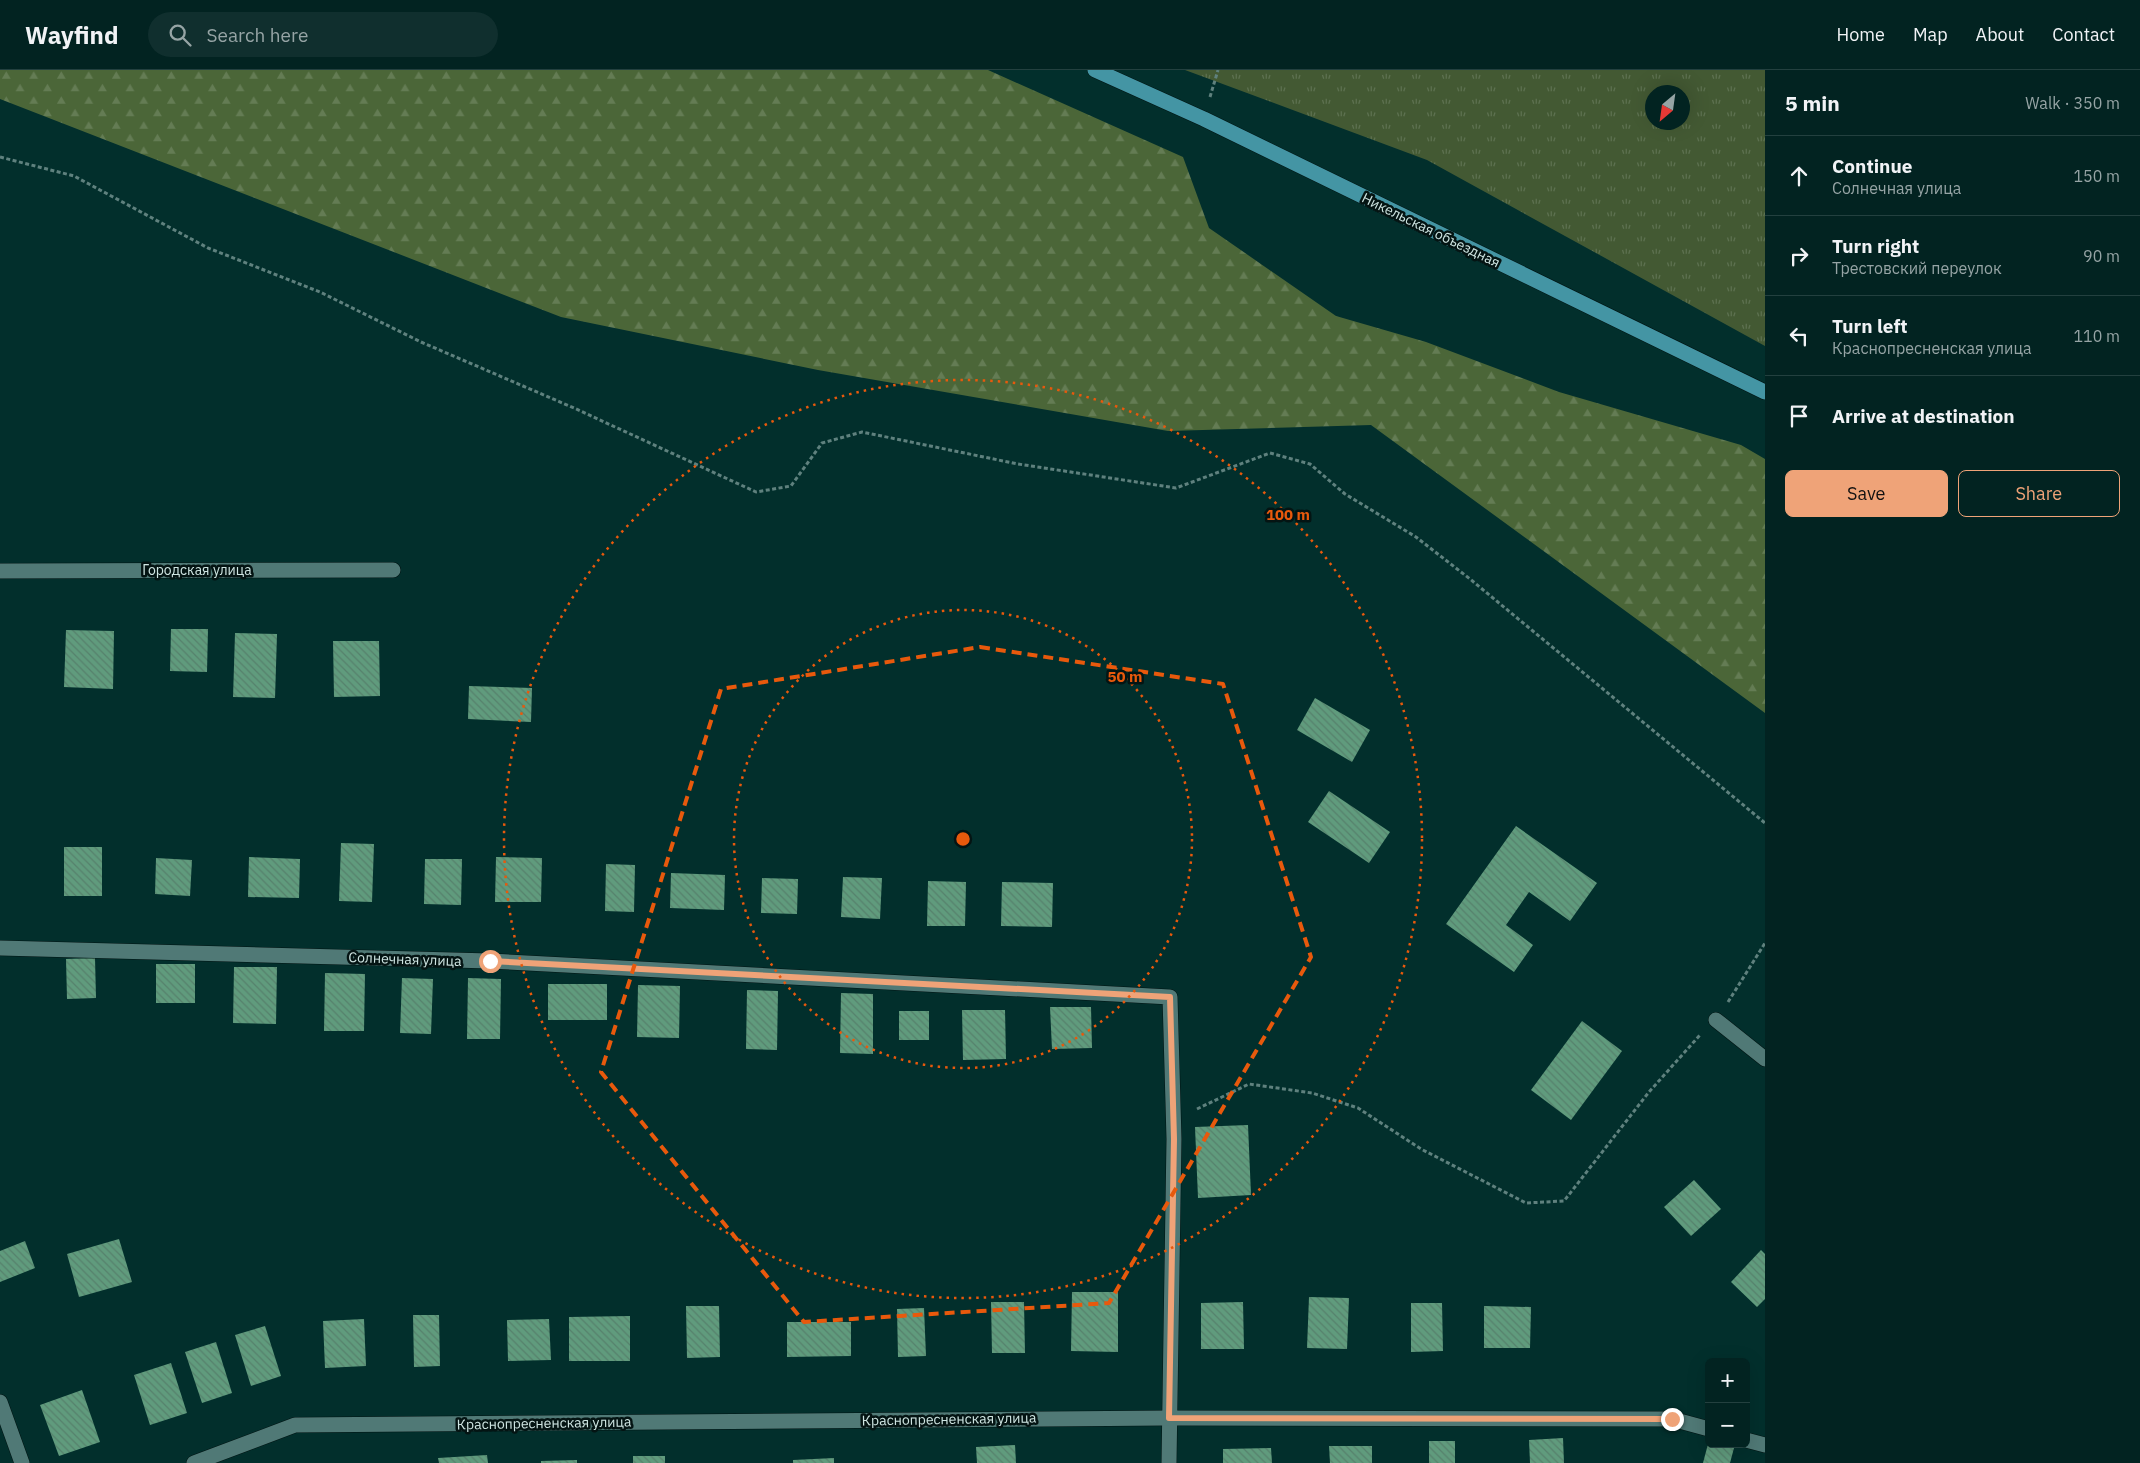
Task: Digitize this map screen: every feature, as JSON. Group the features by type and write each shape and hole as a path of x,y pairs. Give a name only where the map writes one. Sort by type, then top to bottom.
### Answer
{"main road":[{"name":"Никельская объездная","path":"1095,70 1204,119 1765,392"}],"street":[{"name":"Городская улица","path":"0,571 394,570"},
{"name":"Солнечная улица","path":"0,948 490,961 1170,997 1174,1139"},
{"path":"1716,1020 1765,1059"},
{"path":"1169,1463 1174,1139"},
{"path":"0,1402 22,1463"},
{"name":"Краснопресненская улица","path":"194,1463 295,1425 1169,1418 1672,1419 1705,1428"},
{"path":"1750,1441 1765,1445"}],"path":[{"path":"0,156 74,176 208,248 320,292 421,342 574,408 756,492 791,486 822,443 862,432 1018,464 1176,488 1270,453 1310,464 1345,494 1416,537 1470,579 1765,823"},
{"path":"1174,1139 1197,1109 1249,1084 1312,1093 1358,1108 1421,1149 1526,1203 1564,1201 1649,1092 1716,1020 1765,944"}],"highlighted area":[{"path":"980,647 1223,684 1311,957 1109,1303 804,1322 601,1072 721,689"}],"green space":[{"path":"0,70 988,70 1183,157 1209,228 1336,316 1426,342 1559,392 1741,445 1765,459 1765,713 1371,425 1168,431 818,370 561,317 0,99"},
{"path":"1185,70 1765,70 1765,346 1427,160"}],"building":[{"path":"171,629 208,629 207,672 170,671"},
{"path":"66,630 114,631 113,689 64,687"},
{"path":"235,633 277,634 275,698 233,697"},
{"path":"333,641 379,641 380,696 334,697"},
{"path":"469,686 532,688 531,722 468,719"},
{"path":"1315,698 1370,730 1352,762 1297,730"},
{"path":"1329,791 1390,832 1369,863 1308,822"},
{"path":"1516,826 1597,883 1570,921 1529,892 1506,925 1533,945 1514,972 1446,924"},
{"path":"341,843 374,844 372,902 339,901"},
{"path":"64,847 102,847 102,896 64,896"},
{"path":"249,857 300,859 299,898 248,897"},
{"path":"496,857 542,858 541,902 495,902"},
{"path":"156,858 192,860 190,896 155,894"},
{"path":"425,859 462,859 461,905 424,904"},
{"path":"606,864 635,865 634,912 605,911"},
{"path":"671,873 725,875 724,910 670,908"},
{"path":"843,877 882,878 880,919 841,917"},
{"path":"762,878 798,879 797,914 761,913"},
{"path":"928,881 966,882 965,926 927,926"},
{"path":"1002,882 1053,883 1052,927 1001,926"},
{"path":"95,958 96,998 67,999 66,959"},
{"path":"156,964 195,964 195,1003 156,1003"},
{"path":"234,967 277,967 276,1024 233,1023"},
{"path":"325,973 365,974 364,1031 324,1031"},
{"path":"402,978 433,979 431,1034 400,1033"},
{"path":"468,978 501,979 500,1039 467,1039"},
{"path":"548,984 607,984 607,1020 548,1020"},
{"path":"638,985 680,986 679,1038 637,1037"},
{"path":"747,990 778,991 777,1050 746,1049"},
{"path":"841,993 873,994 873,1054 840,1053"},
{"path":"1050,1007 1091,1007 1092,1048 1052,1049"},
{"path":"962,1010 1005,1010 1006,1059 963,1060"},
{"path":"899,1011 929,1011 929,1040 899,1040"},
{"path":"1582,1021 1622,1051 1571,1120 1531,1090"},
{"path":"1248,1125 1251,1195 1198,1198 1195,1127"},
{"path":"1694,1180 1721,1209 1691,1236 1664,1207"},
{"path":"119,1239 132,1282 79,1297 67,1254"},
{"path":"25,1241 35,1268 0,1282 0,1251"},
{"path":"1761,1250 1765,1254 1765,1299 1757,1307 1731,1282"},
{"path":"1072,1292 1118,1292 1118,1352 1071,1351"},
{"path":"1309,1297 1349,1298 1347,1349 1307,1348"},
{"path":"991,1302 1024,1302 1025,1353 992,1353"},
{"path":"1243,1302 1244,1349 1201,1349 1201,1303"},
{"path":"1411,1303 1442,1303 1443,1351 1411,1352"},
{"path":"686,1306 719,1306 720,1357 687,1358"},
{"path":"1484,1306 1531,1307 1530,1348 1484,1348"},
{"path":"924,1308 926,1356 898,1357 897,1309"},
{"path":"413,1315 439,1315 440,1366 414,1367"},
{"path":"630,1316 630,1361 569,1361 569,1317"},
{"path":"364,1319 366,1366 325,1368 323,1321"},
{"path":"549,1319 551,1360 508,1361 507,1320"},
{"path":"787,1322 851,1322 851,1356 787,1357"},
{"path":"265,1326 281,1376 251,1386 235,1335"},
{"path":"216,1342 232,1393 202,1403 185,1352"},
{"path":"171,1363 187,1413 150,1425 134,1375"},
{"path":"82,1390 100,1442 59,1456 40,1405"},
{"path":"1563,1438 1564,1463 1530,1463 1529,1440"},
{"path":"1429,1441 1455,1441 1455,1463 1429,1463"},
{"path":"1015,1445 1016,1463 977,1463 976,1447"},
{"path":"1329,1446 1372,1446 1372,1463 1330,1463"},
{"path":"1271,1448 1272,1463 1223,1463 1223,1449"},
{"path":"1707,1448 1734,1448 1730,1463 1703,1463"},
{"path":"487,1455 488,1463 439,1463 438,1458"},
{"path":"633,1456 665,1456 665,1463 633,1463"},
{"path":"834,1458 834,1463 793,1463 793,1460"},
{"path":"577,1460 577,1463 541,1463 541,1461"}],"route":[{"path":"490,961 1170,997 1174,1139 1169,1418 1672,1419"}]}
